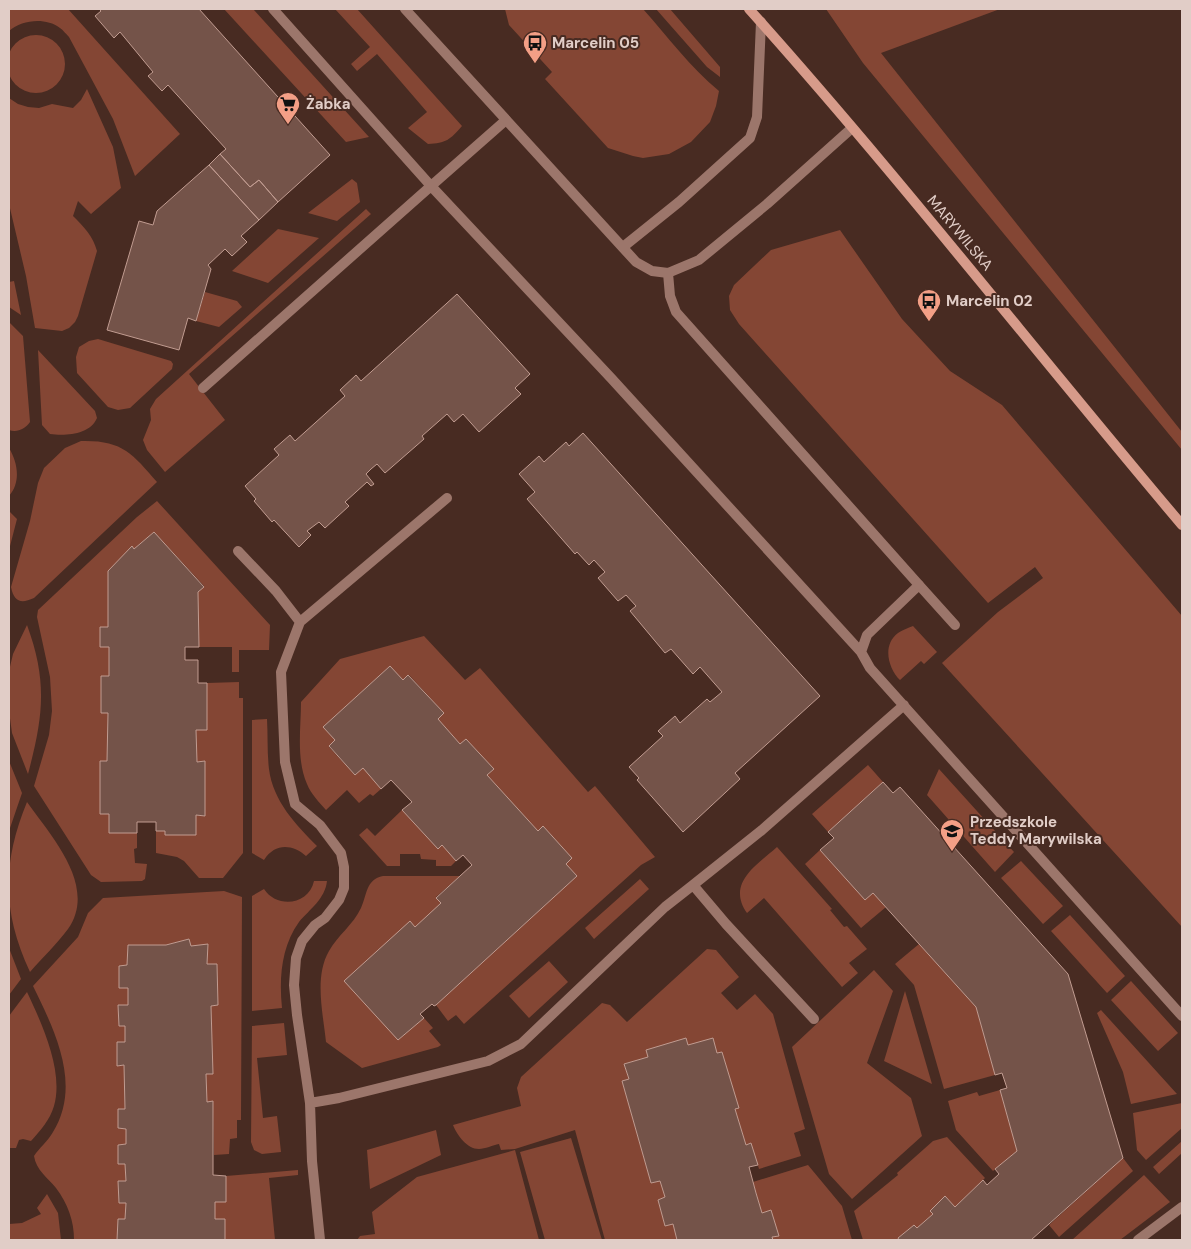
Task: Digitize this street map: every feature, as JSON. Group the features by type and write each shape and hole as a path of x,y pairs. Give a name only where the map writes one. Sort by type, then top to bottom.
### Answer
{"street":[{"path":"273,9 431,186 861,652 870,668 1182,1016"},
{"path":"405,9 636,262 652,271 668,273 699,260 768,204 852,128"},
{"name":"MARYWILSKA","path":"750,9 957,252 1104,434 1182,525"},
{"path":"622,247 679,202 750,138 757,117 761,22"},
{"path":"203,388 506,120"},
{"path":"668,273 670,296 676,312 955,625"},
{"path":"320,1240 312,1161 310,1103 294,985 296,958 302,941 340,900 344,888 344,867 341,853 324,831 295,804 285,762 281,672 300,622 447,498"},
{"path":"238,551 276,591 300,622"},
{"path":"861,652 867,635 919,585"},
{"path":"310,1103 339,1098 479,1063 505,1053 521,1044 665,907 762,830 791,802 904,705"},
{"path":"693,885 814,1020"},
{"path":"1138,1240 1182,1207"}],"shaded area":[{"path":"9,9 68,9 180,134 135,176 113,119 69,37 54,25 41,21 20,24 9,31"},
{"path":"224,9 253,9 369,137 346,142"},
{"path":"335,9 357,9 462,126 454,135 444,142 428,144 408,128 427,112 377,54 357,71 351,64 370,47"},
{"path":"505,9 643,9 689,62 719,91 710,122 691,142 669,154 643,158 608,148 545,79 552,72 509,25"},
{"path":"656,9 670,9 720,67 720,77 707,67"},
{"path":"826,9 1000,9 881,53 1182,432 1182,450 863,63"},
{"path":"30,35 42,35 57,43 65,58 65,70 57,85 42,93 30,93 15,85 7,70 7,58 15,43"},
{"path":"87,89 113,147 121,188 91,214 78,201 73,216 91,236 97,251 75,322 69,328 62,331 35,328 26,276 9,204 9,98 18,104 28,107 39,108 52,104 73,108 81,100"},
{"path":"352,179 357,183 360,202 337,221 308,213"},
{"path":"366,209 371,214 189,374 225,420 165,472 147,450 143,440 151,420 150,409 156,399"},
{"path":"278,229 319,238 268,283 232,271"},
{"path":"840,230 902,319 950,371 1002,405 1182,616 1182,927 942,663 998,612 1043,578 1035,567 988,603 739,324 730,310 729,296 734,285 771,250"},
{"path":"14,281 21,315 9,307 9,282"},
{"path":"205,292 237,301 242,307 219,327 196,321"},
{"path":"9,322 23,336 30,422 26,427 18,431 9,430"},
{"path":"98,339 171,361 173,364 172,369 130,408 118,410 108,407 77,373 76,357 79,347 89,341"},
{"path":"38,350 95,411 97,418 89,428 76,433 56,435 50,434 42,425"},
{"path":"81,441 107,443 125,450 157,482 34,598 25,601 16,599 11,587 30,521 38,483 44,468 65,448"},
{"path":"9,448 16,466 17,479 9,496"},
{"path":"157,501 270,625 269,650 239,650 239,672 232,672 232,647 199,647 198,592 204,586 154,532 134,549 132,547 108,571 108,627 100,627 100,647 109,647 109,676 101,676 101,713 108,713 107,761 100,761 100,814 109,814 109,833 137,833 137,848 134,849 135,863 147,864 145,879 142,881 101,882 91,875 34,786 49,735 52,711 50,677 37,617 38,610 137,517"},
{"path":"9,513 17,519 9,550"},
{"path":"27,625 38,664 41,700 37,735 28,774 12,733 9,711 9,671 13,654"},
{"path":"913,626 937,652 924,664 921,661 900,680 892,669 888,650 893,638 898,633"},
{"path":"424,636 465,680 480,668 588,792 595,786 655,857 641,865 464,1024 456,1015 448,1021 436,1005 577,876 566,864 572,858 543,826 538,831 487,775 494,769 466,739 460,744 438,719 444,713 409,675 403,680 390,666 323,727 335,740 329,747 355,775 363,768 381,789 373,796 370,794 359,803 347,790 326,810 309,788 301,764 301,702 340,659"},
{"path":"239,682 239,698 243,698 243,853 223,878 199,878 184,861 177,857 156,853 156,831 165,831 166,835 196,835 196,815 204,816 204,761 197,762 196,730 207,730 207,683"},
{"path":"267,719 269,769 275,792 280,802 301,830 317,846 306,856 295,849 284,847 268,854 264,860 252,853 252,720"},
{"path":"9,761 22,793 9,831"},
{"path":"868,765 883,782 828,832 812,814"},
{"path":"939,769 1014,852 995,872 927,795"},
{"path":"27,802 48,830 68,862 75,879 78,896 76,913 68,929 30,972 14,929 9,887 13,846"},
{"path":"402,810 438,849 442,845 456,861 451,866 436,866 436,860 421,859 420,854 400,854 400,866 387,866 359,835 367,828 375,836"},
{"path":"777,847 832,909 830,910 844,927 847,926 867,949 849,963 858,973 842,987 764,898 747,913 741,902 742,884 747,876 753,868"},
{"path":"820,850 865,900 873,893 886,907 861,928 805,864"},
{"path":"1021,861 1063,906 1043,924 1001,878"},
{"path":"383,876 460,876 436,897 441,903 398,1040 424,1018 433,1028 429,1031 441,1045 362,1068 326,1042 321,995 322,972 324,961 329,951 358,914 370,884 373,880"},
{"path":"640,879 649,889 594,939 585,928"},
{"path":"314,881 327,881 326,887 320,898 299,922 288,942 281,975 282,1008 252,1011 252,896 264,889 277,900 292,902 306,895"},
{"path":"224,891 242,897 241,1120 237,1120 237,1138 230,1139 229,1154 214,1155 213,1102 207,1102 206,1074 213,1074 211,1006 218,1005 217,965 207,964 208,945 191,946 189,939 166,945 128,945 127,965 119,967 119,988 128,988 128,1005 118,1005 119,1026 125,1026 125,1042 118,1066 124,1065 125,1109 118,1110 118,1128 126,1129 126,1144 118,1145 118,1164 125,1164 126,1181 118,1181 119,1203 126,1203 125,1219 118,1220 117,1240 74,1240 73,1226 67,1206 56,1188 40,1170 34,1156 53,1132 61,1114 65,1096 65,1077 57,1040 33,986 78,937 88,913 103,898"},
{"path":"1070,915 1125,976 1107,993 1051,931"},
{"path":"919,944 976,1007 995,1075 944,1089 914,985 895,964"},
{"path":"9,948 21,979 9,995"},
{"path":"707,949 716,950 739,977 721,993 737,1010 755,994 773,1014 805,1129 794,1133 801,1156 759,1169 751,1143 746,1145 735,1109 738,1107 722,1052 717,1053 688,1045 686,1039 646,1050 648,1057 624,1064 629,1079 622,1081 651,1183 660,1181 665,1197 658,1200 665,1226 673,1224 677,1240 605,1240 575,1130 515,1149 501,1150 499,1144 481,1149 470,1147 457,1133 453,1125 521,1106 517,1088 521,1077 602,1003 610,1005 627,1022"},
{"path":"549,961 568,982 529,1018 509,996"},
{"path":"874,970 893,991 867,1063 911,1098 922,1136 852,1199 829,1174 792,1047"},
{"path":"1131,981 1178,1033 1158,1051 1111,1000"},
{"path":"905,991 932,1084 884,1061"},
{"path":"27,992 50,1048 54,1063 56,1092 52,1111 38,1133 31,1141 19,1140 16,1148 10,1148 9,1016"},
{"path":"1101,1010 1177,1094 1131,1104 1123,1072 1097,1013"},
{"path":"284,1023 287,1055 257,1058 263,1118 277,1116 281,1152 262,1154 254,1150 251,1142 252,1026"},
{"path":"1000,1090 1017,1151 993,1171 956,1130 948,1101 977,1092 979,1096"},
{"path":"1182,1103 1182,1128 1146,1160 1137,1150 1133,1113"},
{"path":"436,1130 441,1155 370,1189 367,1150"},
{"path":"947,1137 985,1178 955,1207 945,1196 930,1211 933,1214 917,1228 914,1225 898,1238 899,1240 863,1240 854,1211 898,1175 897,1173 933,1141"},
{"path":"571,1138 602,1240 545,1240 520,1152"},
{"path":"1182,1141 1182,1153 1159,1174 1153,1167"},
{"path":"515,1150 539,1240 357,1240 360,1236 375,1234 372,1212 417,1177"},
{"path":"1123,1158 1133,1171 1059,1237 1049,1225"},
{"path":"808,1165 842,1206 852,1240 773,1240 772,1237 778,1236 771,1210 762,1213 753,1182"},
{"path":"298,1170 298,1175 269,1178 275,1240 225,1240 225,1220 215,1219 215,1202 226,1202 226,1176"},
{"path":"1144,1175 1170,1202 1120,1240 1072,1240"},
{"path":"47,1194 58,1213 61,1240 9,1240 9,1224 22,1223 41,1214 37,1208"}],"building":[{"path":"99,9 199,9 330,155 278,202 259,180 250,187 220,154 226,149 168,85 162,91 148,76 153,72 120,32 114,38 95,16 101,11"},
{"path":"220,154 250,187 259,180 278,202 259,220 209,165"},
{"path":"209,165 259,220 241,236 247,242 232,256 225,249 208,265 211,269 196,321 188,318 179,350 107,330 139,221 153,225 157,211"},
{"path":"457,294 530,374 515,388 521,394 479,432 463,414 454,422 447,414 422,436 424,439 385,473 377,464 371,469 366,474 374,484 371,486 367,482 345,502 349,506 325,528 319,522 307,531 311,535 299,547 274,520 272,522 254,501 256,499 245,486 279,455 274,449 290,435 295,441 345,396 340,390 356,375 361,381"},
{"path":"583,433 820,696 735,773 740,779 683,832 637,780 639,778 629,767 663,736 658,731 675,716 680,723 707,699 710,702 722,692 700,667 693,674 671,649 665,653 630,611 636,606 626,595 618,601 598,578 605,572 594,560 589,565 577,552 575,554 527,499 535,492 519,474 539,456 544,462 566,442 569,446"},
{"path":"154,532 204,587 198,592 199,647 185,647 185,660 198,660 198,683 207,683 207,730 196,730 197,762 205,761 205,816 196,815 196,835 165,835 165,831 156,831 156,822 137,822 137,833 109,833 109,814 100,814 100,761 107,761 108,713 101,713 101,676 109,676 109,647 100,647 100,627 108,627 108,571 132,546 134,549"},
{"path":"390,666 403,680 408,675 444,713 438,719 460,744 466,739 494,769 487,775 538,831 543,826 572,858 566,864 577,876 436,1005 432,1004 420,1014 424,1018 398,1040 344,981 410,921 415,927 441,903 436,898 472,865 463,855 456,861 442,845 438,849 402,810 412,802 391,780 381,789 363,768 355,775 329,746 335,740 323,727"},
{"path":"883,782 893,793 900,787 1068,974 1123,1158 1031,1240 899,1240 898,1238 914,1225 917,1228 933,1214 930,1211 945,1196 955,1207 983,1180 987,1185 999,1174 995,1169 1017,1151 1000,1090 1007,1088 1002,1073 995,1075 976,1007 873,893 865,900 820,850 834,838 828,832"},
{"path":"189,939 191,946 208,944 207,964 217,964 218,1005 211,1006 213,1074 206,1074 207,1102 213,1101 213,1175 226,1176 226,1202 215,1202 215,1219 225,1219 225,1240 117,1240 118,1219 125,1219 126,1203 119,1203 118,1181 126,1181 125,1164 118,1164 118,1145 126,1144 126,1129 118,1128 118,1109 125,1109 124,1065 117,1066 117,1042 125,1042 125,1026 119,1026 118,1005 128,1005 128,988 119,988 119,966 127,965 128,945 166,945"},
{"path":"686,1038 688,1045 713,1038 717,1053 722,1052 739,1108 735,1109 746,1145 751,1143 758,1165 749,1167 762,1213 771,1210 779,1236 772,1237 773,1240 677,1240 673,1224 665,1226 658,1200 665,1197 660,1181 651,1183 622,1081 629,1079 624,1064 648,1057 646,1050"}],"place":[{"name":"Marcelin 05","path":"535,64"},
{"name":"Żabka","path":"288,125"},
{"name":"Marcelin 02","path":"929,322"},
{"name":"Przedszkole Teddy Marywilska","path":"952,852"}]}
